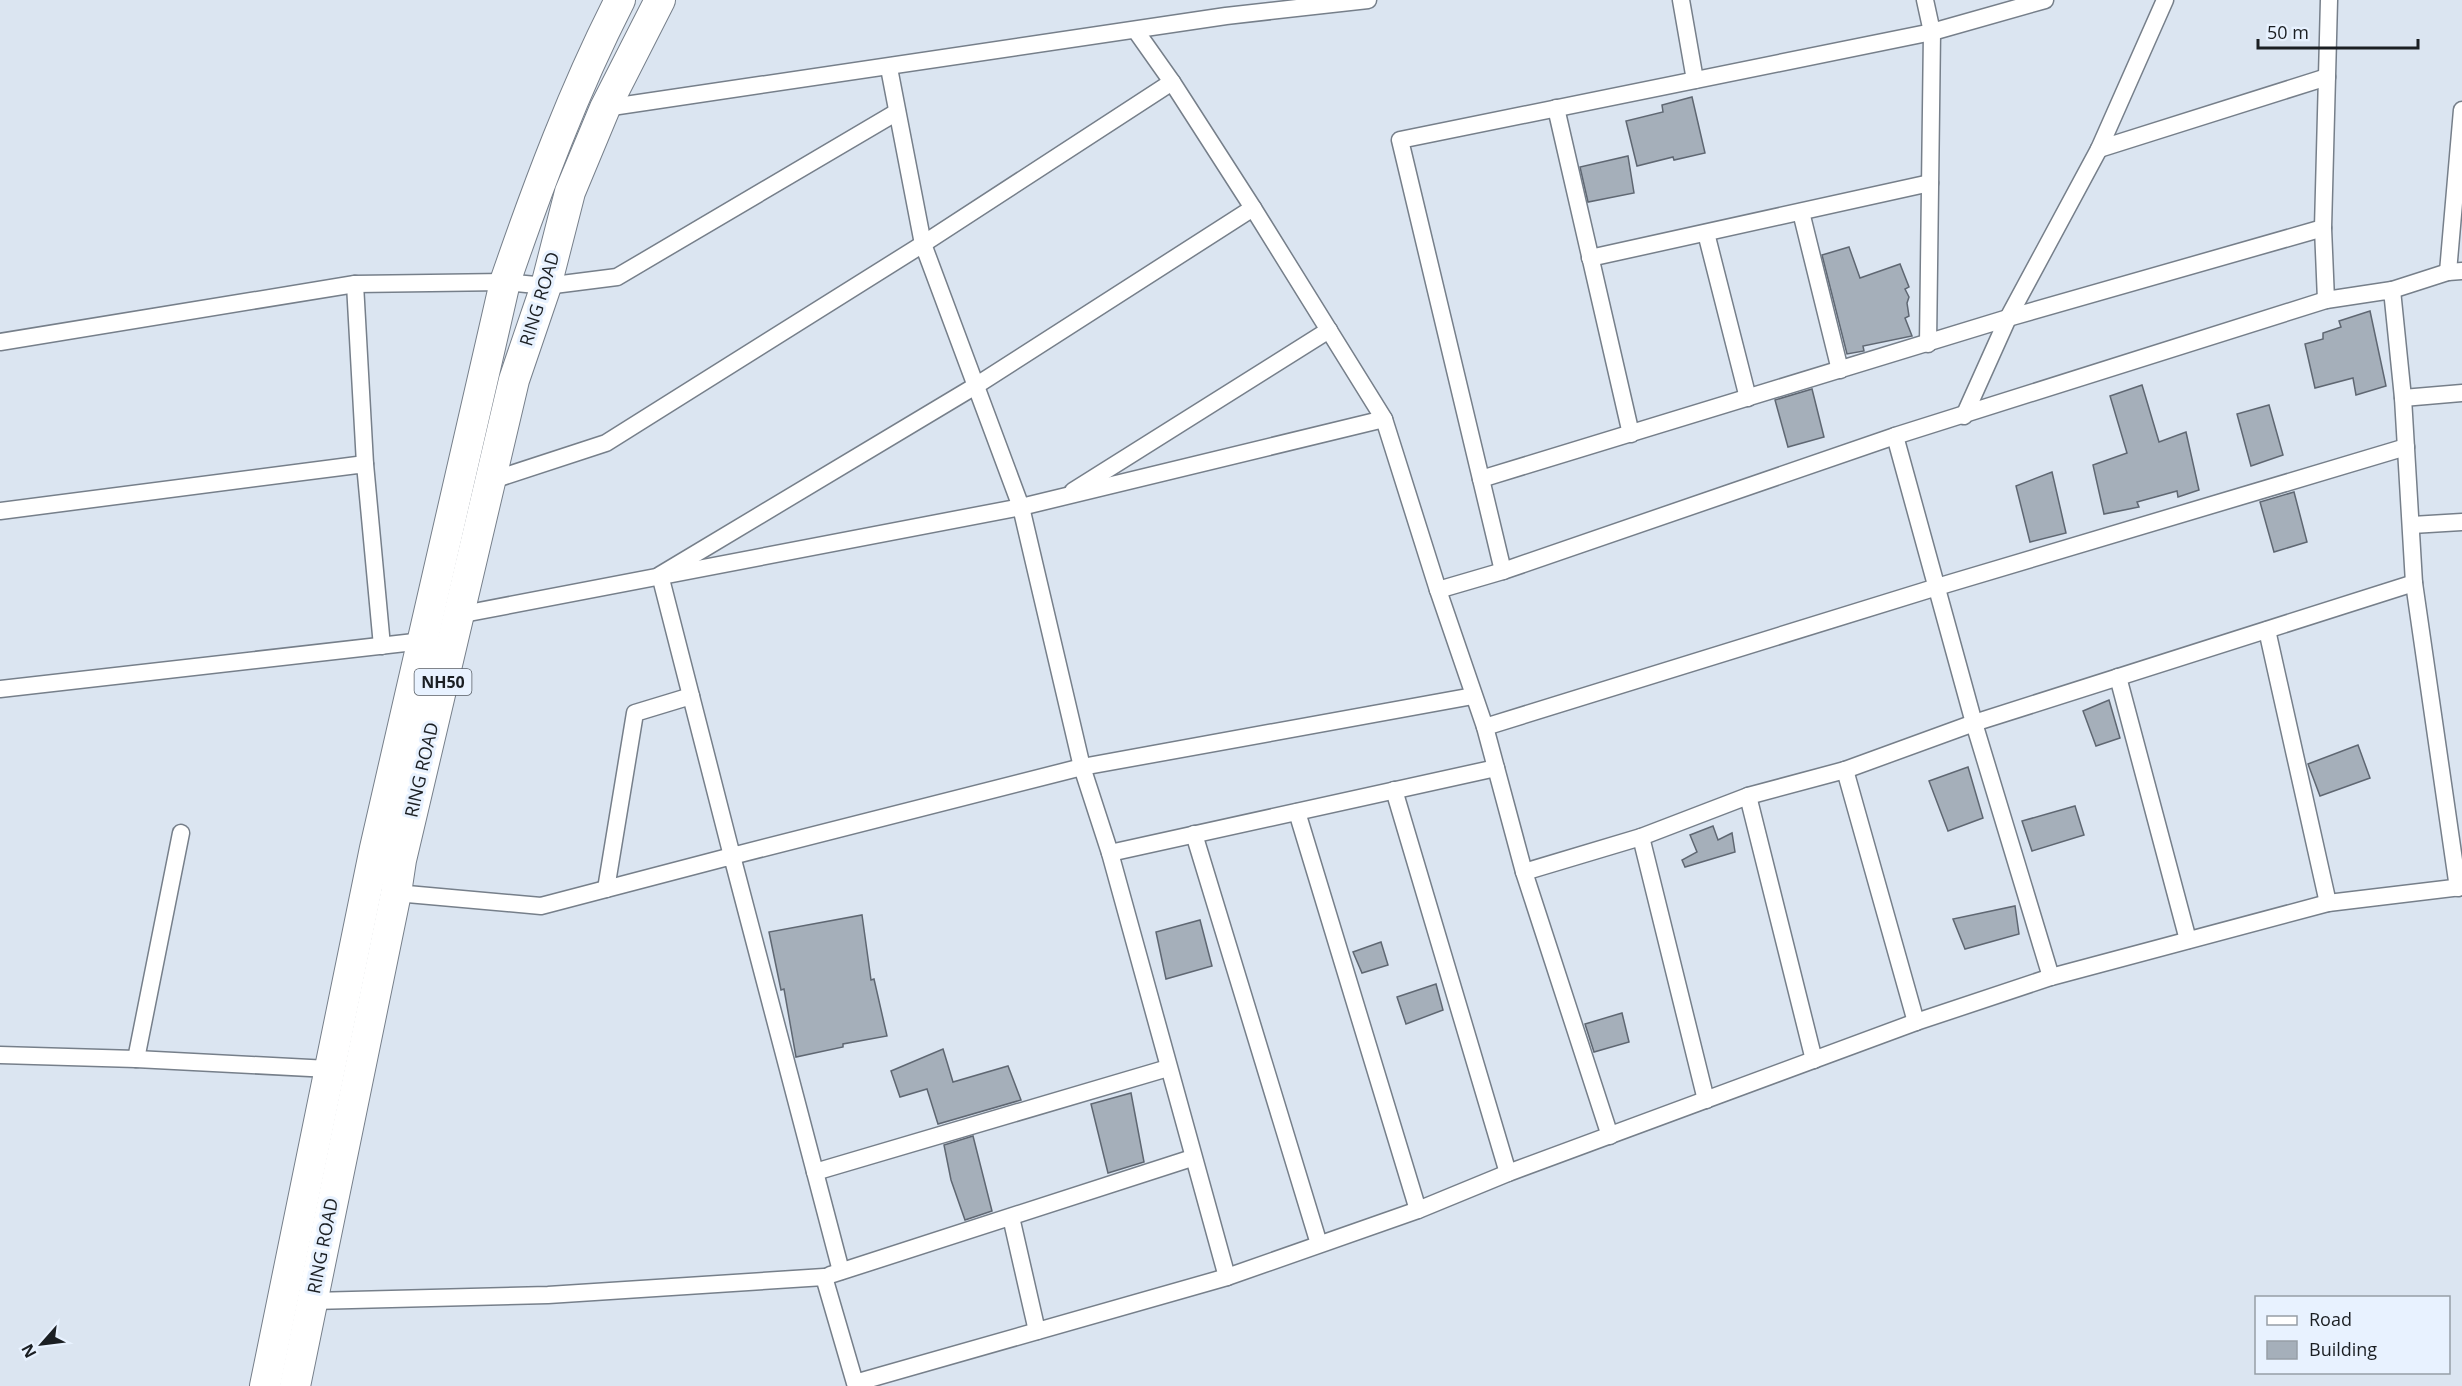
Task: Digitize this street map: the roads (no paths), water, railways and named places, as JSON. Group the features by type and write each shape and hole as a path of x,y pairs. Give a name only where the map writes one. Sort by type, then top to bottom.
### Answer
{"highway":[{"name":"RING ROAD","path":"265,1386 375,848 505,282 532,202 603,34 620,0"},
{"name":"RING ROAD","path":"295,1386 401,860 514,380 546,286 570,192 605,108 660,0"}],"street":[{"path":"605,108 889,68 1226,16 1368,0"},
{"path":"1682,0 1695,80"},
{"path":"1925,0 1932,32 1928,344"},
{"path":"1503,571 1400,140 1932,32 2045,0"},
{"path":"1964,416 2008,318 2099,149 2165,0"},
{"path":"2326,300 2323,228 2329,0"},
{"path":"1136,31 1172,82 1253,208 1384,419 1438,590 1485,727 1524,872 1610,1136"},
{"path":"889,68 923,244 1021,507 1082,767 1110,853 1192,1158 1227,1277"},
{"path":"2099,149 2327,76"},
{"path":"490,481 606,443 923,244 1172,82"},
{"path":"1556,108 1630,434"},
{"path":"1438,590 1503,571 1895,436 2326,300 2392,290 2455,271 2462,110"},
{"path":"0,342 355,284 505,282 546,286 617,277 897,112"},
{"path":"1590,258 1930,183"},
{"path":"660,575 976,385 1253,208"},
{"path":"1802,212 1840,370"},
{"path":"1481,479 2008,318 2323,228"},
{"path":"1706,233 1748,398"},
{"path":"355,284 365,464 382,646"},
{"path":"824,1277 855,1384 1227,1277 1418,1210 1508,1173 1916,1022 2051,977 2328,903 2460,888 2414,583 2403,398 2392,290"},
{"path":"1062,498 1329,330"},
{"path":"2403,398 2462,393"},
{"path":"458,615 1021,507 1384,419"},
{"path":"1895,436 1974,723 2051,977"},
{"path":"1485,727 1936,587 2406,447"},
{"path":"0,511 365,464"},
{"path":"2412,525 2462,522"},
{"path":"660,575 841,1271"},
{"path":"1524,872 1641,837 1748,796 1845,770 1974,723 2414,583"},
{"path":"2267,630 2328,903"},
{"path":"0,689 423,641"},
{"path":"2118,677 2188,940"},
{"path":"606,889 635,713 691,696"},
{"path":"396,893 541,906 1082,767 1473,696"},
{"path":"1110,853 1496,768"},
{"path":"1845,770 1916,1022"},
{"path":"1394,790 1508,1173"},
{"path":"1748,796 1814,1060"},
{"path":"1298,812 1418,1210"},
{"path":"136,1059 181,833"},
{"path":"1194,834 1319,1244"},
{"path":"1641,837 1706,1100"},
{"path":"0,1055 330,1069"},
{"path":"815,1172 1168,1068"},
{"path":"312,1301 548,1295 824,1277 1192,1158"},
{"path":"1011,1216 1037,1331"}]}
